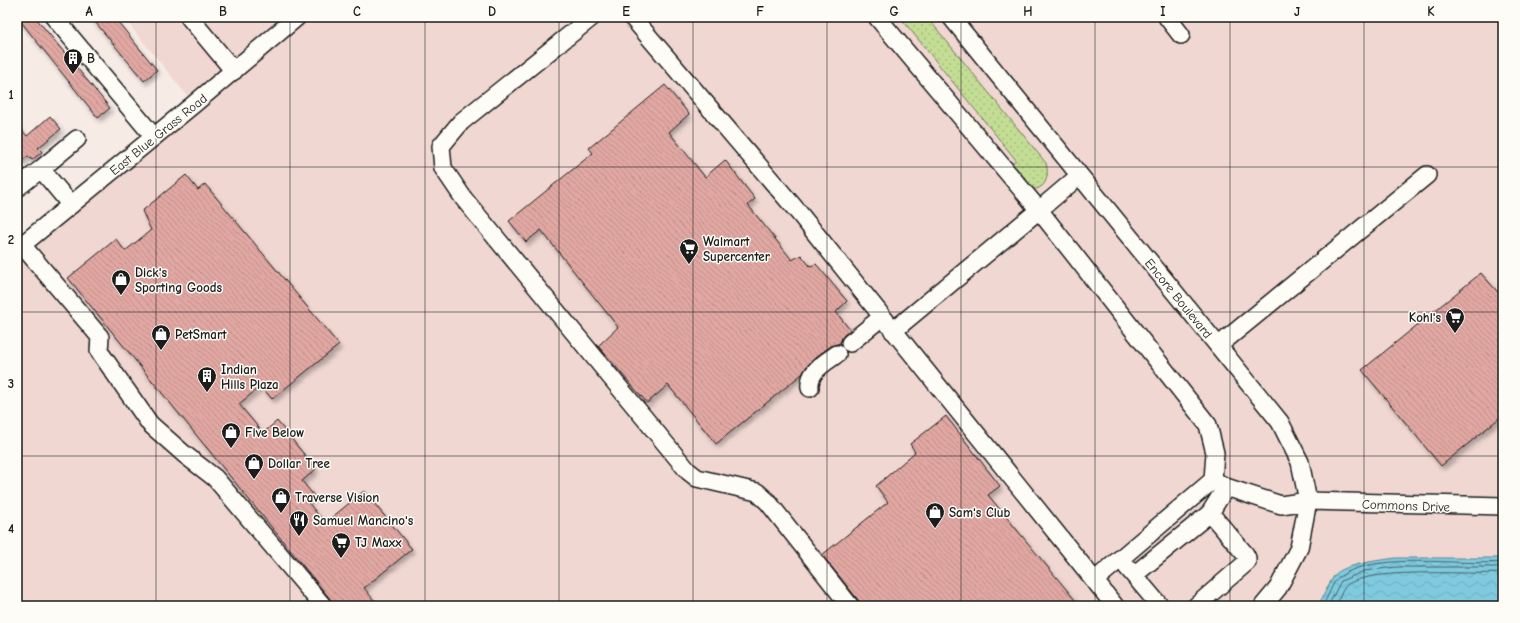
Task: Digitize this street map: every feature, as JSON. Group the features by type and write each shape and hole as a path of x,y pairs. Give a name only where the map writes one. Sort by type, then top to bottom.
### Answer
{"street":[{"path":"54,17 154,137"},
{"path":"189,17 234,71"},
{"name":"East Blue Grass Road","path":"20,247 234,71 297,17"},
{"path":"592,17 461,122 441,146 443,168 469,205 688,471 697,478 757,492 768,502 850,606"},
{"path":"632,17 799,213 1115,606"},
{"path":"877,17 1039,210 1208,425 1215,453 1220,484 1210,513 1134,575"},
{"name":"Encore Boulevard","path":"951,17 1280,422 1300,462 1308,501 1299,548 1278,588 1263,606"},
{"path":"1167,17 1181,35"},
{"path":"17,188 77,139"},
{"path":"42,169 71,204"},
{"path":"893,331 1079,176"},
{"path":"1218,346 1426,176"},
{"path":"20,247 100,337 99,351 150,424 184,454 215,478 323,606"},
{"path":"850,343 882,317"},
{"path":"810,388 810,377 814,372 837,354"},
{"path":"1094,581 1120,559 1220,484"},
{"name":"Commons Drive","path":"1220,484 1281,505 1308,501 1503,506"},
{"path":"1196,606 1247,562 1245,554 1210,513"},
{"path":"1120,559 1160,606"}],"shaded area":[{"path":"123,17 1503,17 1503,606 17,606 17,249 194,104"}],"green space":[{"path":"900,17 927,17 1046,163 1047,174 1045,183 1042,186 1027,189 1009,166 1016,160"}],"water":[{"path":"1396,558 1503,558 1503,605 1317,606 1334,576 1338,572 1345,568 1363,563"}],"building":[{"name":"B","path":"17,17 35,17 110,108 98,118"},
{"path":"91,17 114,17 157,70 144,81"},
{"name":"Walmart Supercenter","path":"665,85 689,114 669,132 705,177 725,160 755,199 748,205 792,260 801,255 810,266 816,264 847,301 836,312 850,330 843,336 840,343 831,346 816,357 807,366 802,374 716,444 668,385 647,403 598,346 618,327 541,230 526,242 509,221 593,153 589,148"},
{"path":"50,116 61,129 38,148 42,152 32,160 28,156 17,165 17,124 27,136"},
{"name":"Indian Hills Plaza","path":"186,175 198,190 205,184 339,345 272,399 261,386 239,404 263,433 277,421 316,469 302,481 314,496 307,501 325,523 364,491 412,549 364,588 379,606 334,606 331,600 68,278 116,239 125,251 151,230 142,211"},
{"name":"Kohl's","path":"1481,273 1503,298 1503,415 1441,466 1362,370"},
{"name":"Sam's Club","path":"946,416 1000,486 988,495 1076,601 1069,606 863,606 822,555 888,502 876,486 915,452 910,444"}],"place":[{"name":"B","path":"73,75"},
{"name":"Walmart Supercenter","path":"689,265"},
{"name":"Dick's Sporting Goods","path":"121,296"},
{"name":"Kohl's","path":"1455,334"},
{"name":"PetSmart","path":"161,351"},
{"name":"Indian Hills Plaza","path":"207,393"},
{"name":"Five Below","path":"231,449"},
{"name":"Dollar Tree","path":"254,480"},
{"name":"Traverse Vision","path":"281,514"},
{"name":"Sam's Club","path":"935,529"},
{"name":"Samuel Mancino's","path":"299,537"},
{"name":"TJ Maxx","path":"341,559"}]}
